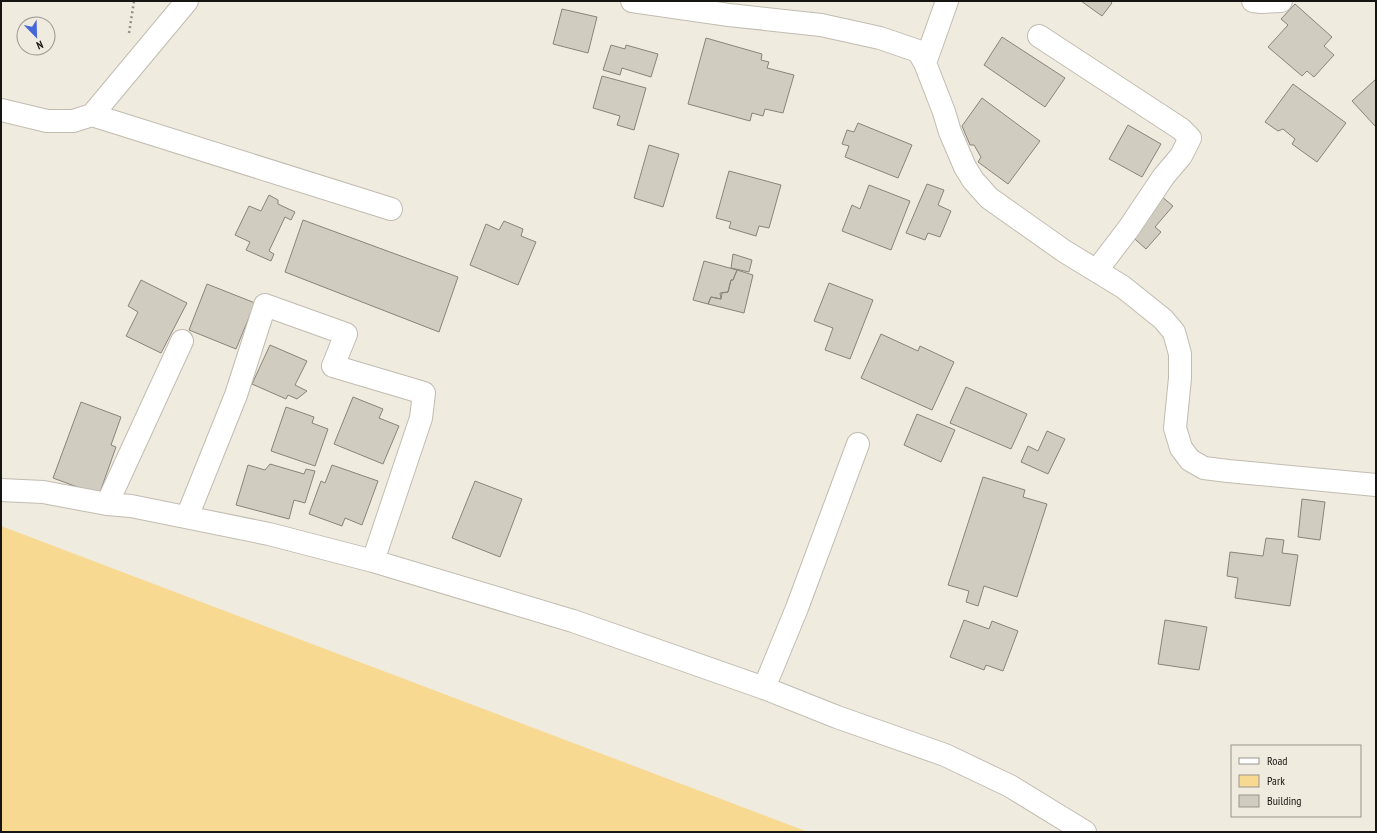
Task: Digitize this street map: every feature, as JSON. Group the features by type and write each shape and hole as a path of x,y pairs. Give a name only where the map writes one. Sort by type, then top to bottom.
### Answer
{"street":[{"path":"1,110 47,120 73,121 92,115 187,1"},
{"path":"632,1 729,16 821,25 880,38 918,51 925,63 957,150 973,180 989,198 1064,251 1123,287 1163,319 1174,332 1180,354 1180,378 1175,428 1181,448 1190,460 1204,468 1376,485"},
{"path":"925,63 947,1"},
{"path":"1253,1 1281,1"},
{"path":"1039,36 1181,129 1190,138 1181,156 1164,176 1129,228 1097,270"},
{"path":"92,115 391,208"},
{"path":"187,517 236,395 265,305 346,334 333,366 424,393 421,418 373,561"},
{"path":"107,504 182,341"},
{"path":"764,688 797,608 858,444"},
{"path":"1,490 43,492 107,504 131,506 269,534 373,561 573,621 764,688 946,755 1010,786 1085,832"}],"green space":[{"path":"1,526 808,832 1,832"}],"building":[{"path":"1081,1 1110,1 1112,3 1102,16"},
{"path":"1295,4 1332,37 1324,46 1334,55 1314,77 1307,71 1302,76 1268,47 1288,25 1281,19"},
{"path":"562,9 597,17 588,53 553,44"},
{"path":"1002,37 1065,78 1045,107 984,65"},
{"path":"706,38 762,54 761,60 769,62 767,68 794,75 783,113 765,109 763,116 752,113 750,121 688,104"},
{"path":"611,45 625,49 626,45 658,54 651,77 622,68 620,75 603,70"},
{"path":"602,76 646,88 634,130 617,125 620,116 593,108"},
{"path":"1376,79 1376,125 1375,126 1352,101"},
{"path":"1293,84 1346,123 1317,162 1292,144 1295,139 1283,129 1278,131 1265,122"},
{"path":"982,98 1040,141 1008,184 978,162 981,157 974,145 970,145 962,126"},
{"path":"858,123 912,145 898,178 845,157 849,146 842,144 847,130 854,132"},
{"path":"1128,125 1161,144 1142,177 1109,159"},
{"path":"649,145 679,154 663,207 634,198"},
{"path":"729,171 781,185 769,228 759,226 756,236 729,228 731,222 716,218"},
{"path":"927,184 944,190 938,205 951,211 940,237 928,233 925,240 906,233"},
{"path":"869,185 910,201 891,250 842,231 852,205 860,209"},
{"path":"269,195 278,200 278,204 295,212 291,220 285,217 269,251 274,254 271,261 246,250 250,242 235,235 249,206 261,211"},
{"path":"1161,196 1173,206 1155,227 1161,232 1146,249 1128,233"},
{"path":"303,220 458,277 439,332 285,272"},
{"path":"504,221 523,229 521,236 536,242 518,285 470,265 486,224 499,230"},
{"path":"733,254 752,260 749,272 731,268"},
{"path":"704,261 737,270 733,280 731,280 728,292 720,293 721,299 711,297 708,304 693,300"},
{"path":"737,270 753,275 744,313 708,304 711,297 721,299 722,293 728,292 731,280 733,280"},
{"path":"141,280 187,303 161,353 126,336 138,312 128,306"},
{"path":"829,283 873,300 850,359 825,350 833,328 814,321"},
{"path":"207,284 255,303 236,349 189,330"},
{"path":"881,334 918,351 920,346 954,362 932,410 861,378"},
{"path":"270,345 307,361 295,385 307,391 297,399 288,395 286,399 252,384"},
{"path":"966,387 1027,414 1011,449 950,423"},
{"path":"353,397 383,409 379,418 399,426 383,464 334,444"},
{"path":"81,402 121,417 111,445 116,447 99,495 53,478"},
{"path":"286,407 314,417 312,423 328,429 315,466 271,451"},
{"path":"917,414 955,430 941,462 904,445"},
{"path":"1047,431 1065,439 1048,474 1021,462 1028,446 1038,451"},
{"path":"270,464 304,474 306,469 315,471 305,503 294,500 289,519 236,505 248,465 265,470"},
{"path":"332,465 378,481 362,525 345,518 342,526 309,514 321,481 325,483"},
{"path":"983,477 1025,490 1023,497 1047,504 1017,597 984,586 978,606 966,602 969,591 948,585"},
{"path":"475,481 522,499 500,557 452,538"},
{"path":"1302,499 1325,502 1320,540 1298,537"},
{"path":"1266,538 1284,540 1282,553 1298,555 1290,606 1235,598 1238,578 1227,576 1230,552 1263,556"},
{"path":"964,620 989,629 992,621 1018,631 1003,671 986,665 984,670 950,657"},
{"path":"1165,620 1207,627 1199,670 1158,664"}]}
